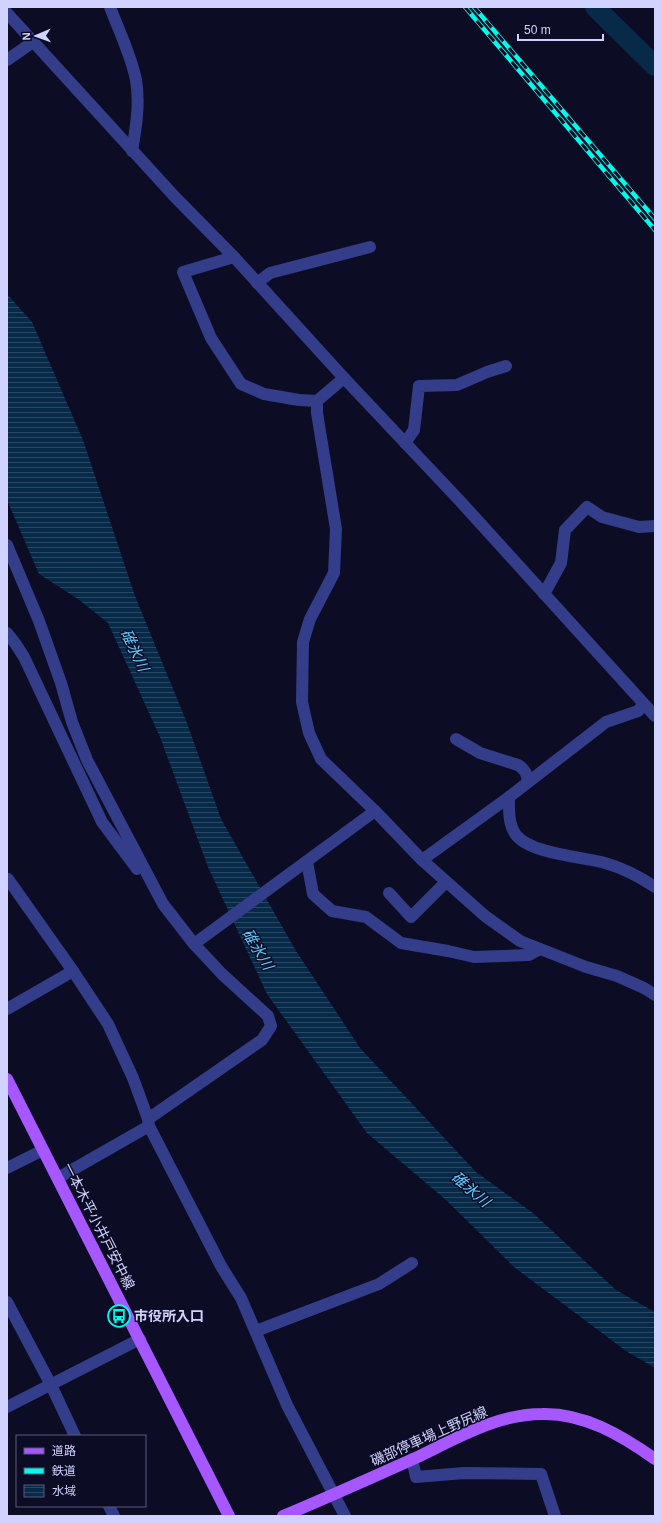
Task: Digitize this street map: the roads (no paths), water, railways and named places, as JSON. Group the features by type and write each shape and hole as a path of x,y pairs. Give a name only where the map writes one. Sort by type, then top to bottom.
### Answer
{"main road":[{"name":"一本木平小井戸安中線","path":"7,1079 229,1516"},
{"name":"磯部停車場上野尻線","path":"283,1516 335,1494 483,1426 512,1418 541,1414 569,1416 601,1426 655,1459"}],"street":[{"path":"110,7 131,63 136,81 137,117 132,151"},
{"path":"7,13 132,151 234,257 655,716"},
{"path":"7,60 33,42"},
{"path":"257,283 270,273 370,247"},
{"path":"234,257 183,272 211,338 241,384 264,394 298,400 317,401 344,378"},
{"path":"405,443 414,430 419,386 457,385 487,372 506,366"},
{"path":"317,401 317,414 336,529 334,573 310,619 303,642 302,702 309,733 321,759 446,882 485,916 520,941 586,967 617,976 644,988 655,995"},
{"path":"544,594 561,562 565,530 586,507 602,517 639,527 655,526"},
{"path":"7,545 39,621 61,683 72,722 87,760 146,874 163,904 197,941 222,974 268,1016 271,1026 262,1040 149,1122 58,1178"},
{"path":"7,633 24,657 102,822 140,874 146,874"},
{"path":"422,860 509,797 606,722 638,711 644,704"},
{"path":"456,739 480,753 518,765 523,768 526,773 528,782"},
{"path":"509,797 510,825 517,836 527,844 566,856 606,863 637,875 655,887"},
{"path":"197,941 375,811"},
{"path":"304,864 313,894 332,911 366,917 401,943 474,957 529,955 540,949"},
{"path":"8,879 74,971 108,1024 132,1078 149,1122 221,1266 241,1298 287,1405 335,1494 345,1516"},
{"path":"388,893 411,917 446,882"},
{"path":"7,1009 74,971"},
{"path":"7,1168 43,1150"},
{"path":"256,1331 379,1284 412,1263"},
{"path":"7,1302 51,1385 75,1435"},
{"path":"7,1408 140,1339"},
{"path":"412,1459 416,1477 464,1473 542,1474 555,1516"},
{"path":"110,1507 114,1516"}],"water":[{"name":"碓氷川","path":"7,294 32,322 83,440 135,596 187,723 221,819 296,951 360,1048 476,1172 533,1213 616,1290 655,1312 655,1368 626,1351 514,1267 446,1200 367,1133 267,994 208,867 160,737 108,623 78,599 39,574 7,500"}],"waterway":[{"path":"595,7 655,66"}],"railway":[{"path":"465,7 655,230"},
{"path":"474,7 655,219"}],"place":[{"name":"市役所入口","path":"119,1316"}]}
